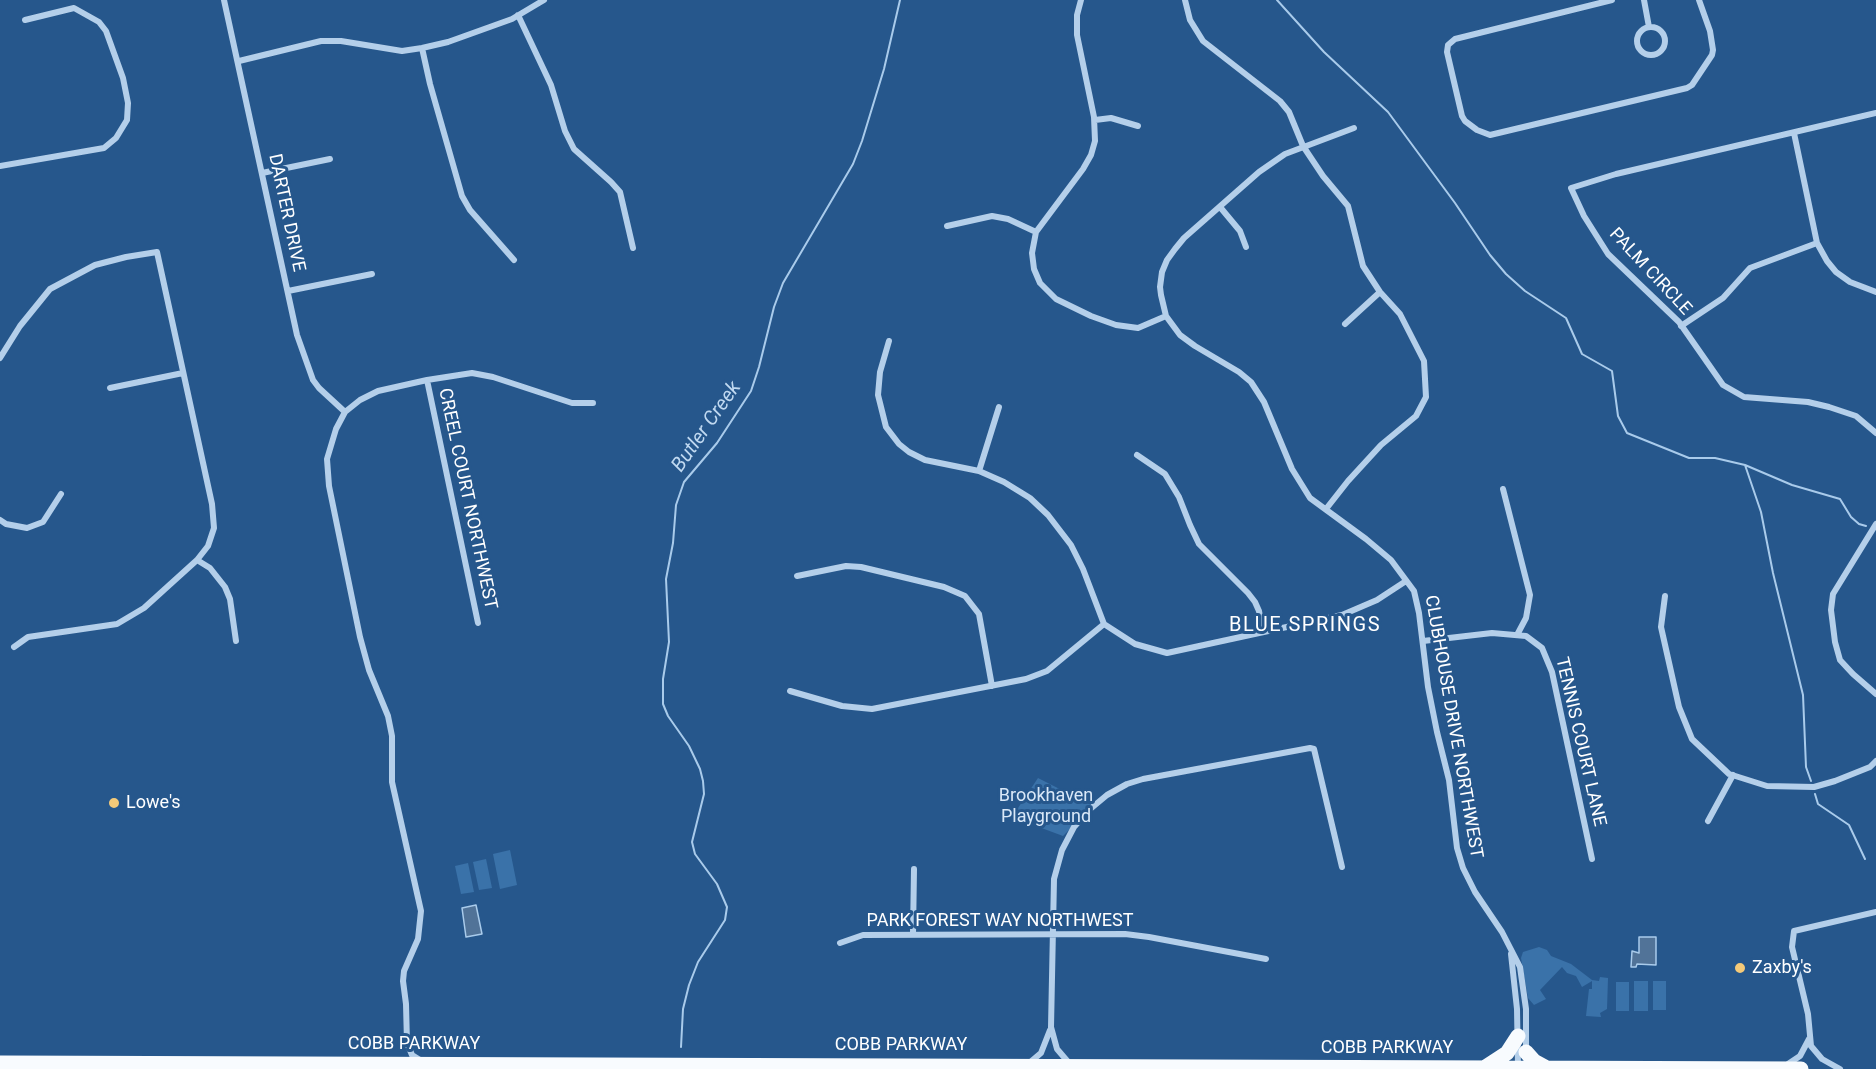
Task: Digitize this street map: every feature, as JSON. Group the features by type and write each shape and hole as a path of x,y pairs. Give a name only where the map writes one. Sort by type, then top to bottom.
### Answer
{"main road":[{"path":"1484,1068 1507,1053 1518,1036"},
{"name":"COBB PARKWAY","path":"0,1063 1484,1068 1523,1065 1548,1068 1801,1069"}],"street":[{"path":"239,61 321,40 402,51 422,48 448,42 518,15 544,0"},
{"path":"1081,0 1077,15 1077,35 1095,120 1095,141 1091,155 1083,169 1036,232 1032,253 1034,269 1040,283 1056,299 1091,316 1126,328 1138,328 1166,316"},
{"path":"1185,0 1190,20 1197,34 1214,51 1280,101 1289,112 1303,146 1323,176 1348,206 1363,266 1380,292 1400,314 1424,361 1426,397 1416,416 1381,446 1348,481 1326,509"},
{"path":"1612,0 1455,39 1449,45 1447,52 1465,121 1477,130 1490,135 1687,88 1692,85 1712,55 1710,31 1700,0"},
{"path":"1644,0 1649,27"},
{"name":"DARTER DRIVE","path":"224,3 239,61 297,334 313,380 345,412"},
{"path":"0,166 104,148 116,138 127,120 128,103 123,78 106,31 99,22 74,8 25,20"},
{"path":"518,15 551,85 565,131 574,149 620,192 633,248"},
{"path":"1649,27 1660,31 1665,39 1661,50 1651,55 1641,51 1637,41 1641,31 1649,27"},
{"path":"422,48 462,196 470,210 514,260"},
{"path":"1876,113 1794,133 1817,243 1836,272 1850,282 1876,292"},
{"path":"1095,120 1111,118 1138,126"},
{"name":"CLUBHOUSE DRIVE NORTHWEST","path":"1354,128 1285,154 1259,172 1184,237 1167,260 1160,287 1166,316 1180,335 1251,382 1264,402 1292,469 1310,498 1366,538 1391,560 1414,591 1428,687 1449,780 1455,837 1460,859 1475,892 1502,932 1520,967 1526,1009 1523,1065"},
{"name":"PALM CIRCLE","path":"1794,133 1616,174 1571,188 1584,216 1608,254 1682,326 1723,386 1744,397 1799,401 1828,407 1856,416 1876,433"},
{"path":"262,173 330,159"},
{"path":"1220,207 1240,231 1246,247"},
{"path":"947,226 992,216 1008,219 1036,232"},
{"path":"1682,326 1723,298 1750,268 1817,243"},
{"path":"0,358 20,326 50,289 95,265 158,252 212,504 214,528 208,546 197,560 144,608 117,624 28,637 14,647"},
{"path":"288,291 372,274"},
{"path":"1345,324 1380,292"},
{"path":"889,340 878,382 878,395 886,427 899,444 916,457 978,471 1004,482 1030,498 1048,515 1077,555 1104,624 1135,644 1167,652 1342,615 1377,600 1406,581"},
{"path":"110,388 183,373"},
{"path":"425,1064 412,1054 408,1046 404,992 404,971 418,939 421,911 392,782 392,736 388,716 369,670 360,638 329,486 327,459 336,429 345,412 360,399 378,391 427,380 472,373 494,377 572,403 593,403"},
{"name":"CREEL COURT NORTHWEST","path":"427,380 478,623"},
{"path":"978,471 999,407"},
{"path":"1137,455 1165,474 1179,497 1199,544 1255,602 1263,632"},
{"path":"1503,489 1530,595 1526,618 1517,635"},
{"path":"0,520 6,524 27,528 43,522 61,494"},
{"path":"1876,524 1833,594 1831,610 1833,634 1840,660 1852,674 1876,694"},
{"path":"197,560 210,568 225,587 230,599 236,641"},
{"path":"797,576 846,566 861,567 944,587 964,596 979,614 992,686"},
{"path":"1665,596 1661,627 1679,707 1692,739 1729,774 1767,786 1814,788 1870,767 1876,760"},
{"path":"790,691 842,706 872,709 1026,679 1047,671 1104,624"},
{"name":"TENNIS COURT LANE","path":"1423,641 1492,633 1526,636 1542,648 1552,672 1592,859"},
{"path":"1074,1066 1056,1049 1051,1027 1054,879 1062,850 1074,827 1107,795 1127,784 1143,779 1314,749 1342,867"},
{"path":"1708,821 1733,775"},
{"path":"913,934 914,869"},
{"path":"1840,1069 1817,1055 1809,1038 1808,1014 1792,947 1794,931 1876,912"},
{"name":"PARK FOREST WAY NORTHWEST","path":"840,943 863,935 1133,935 1266,959"},
{"name":"CLUBHOUSE DRIVE NORTHWEST","path":"1511,951 1518,1036 1523,1065"},
{"path":"1025,1066 1041,1053 1051,1027"},
{"path":"1777,1069 1800,1056 1809,1038"}],"green space":[{"name":"Brookhaven Playground","path":"1038,778 1093,806 1063,836 1012,817"},
{"path":"510,850 517,885 500,889 493,854"},
{"path":"486,859 492,888 479,890 473,862"},
{"path":"468,863 474,892 461,894 455,866"},
{"path":"1539,947 1547,950 1551,956 1571,964 1592,980 1599,981 1600,977 1608,978 1607,1009 1600,1013 1601,1017 1586,1016 1592,981 1582,987 1576,976 1567,973 1562,967 1540,990 1546,999 1534,1005 1528,998 1521,958 1523,952"},
{"path":"1634,981 1648,981 1648,1011 1634,1011"},
{"path":"1653,981 1666,981 1666,1010 1653,1010"},
{"path":"1616,982 1629,982 1629,1011 1616,1011"}],"shaded area":[{"path":"476,905 482,934 466,937 462,908"},
{"path":"1639,937 1656,937 1656,965 1637,964 1636,967 1631,967 1632,951 1639,953"}],"waterway":[{"name":"Butler Creek","path":"681,1047 683,1009 689,985 698,962 725,920 727,907 717,884 695,854 692,842 704,794 700,769 689,746 668,716 663,704 663,679 669,642 666,579 673,543 676,505 684,482 717,443 751,391 774,307 783,283 853,164 884,69 900,0"},
{"path":"1277,0 1324,52 1388,112 1506,274 1525,291 1566,318 1582,354 1612,371 1618,416 1627,433 1689,458 1715,458 1745,465 1792,485 1840,499 1851,517 1859,524 1866,526"},
{"path":"1745,465 1761,512 1773,573 1803,695 1806,767 1811,781"},
{"path":"1815,794 1818,804 1849,825 1865,859"}],"place":[{"name":"Lowe's","path":"114,803"},
{"name":"Zaxby's","path":"1740,968"}],"district":[{"name":"BLUE SPRINGS","path":"1305,626"}]}
